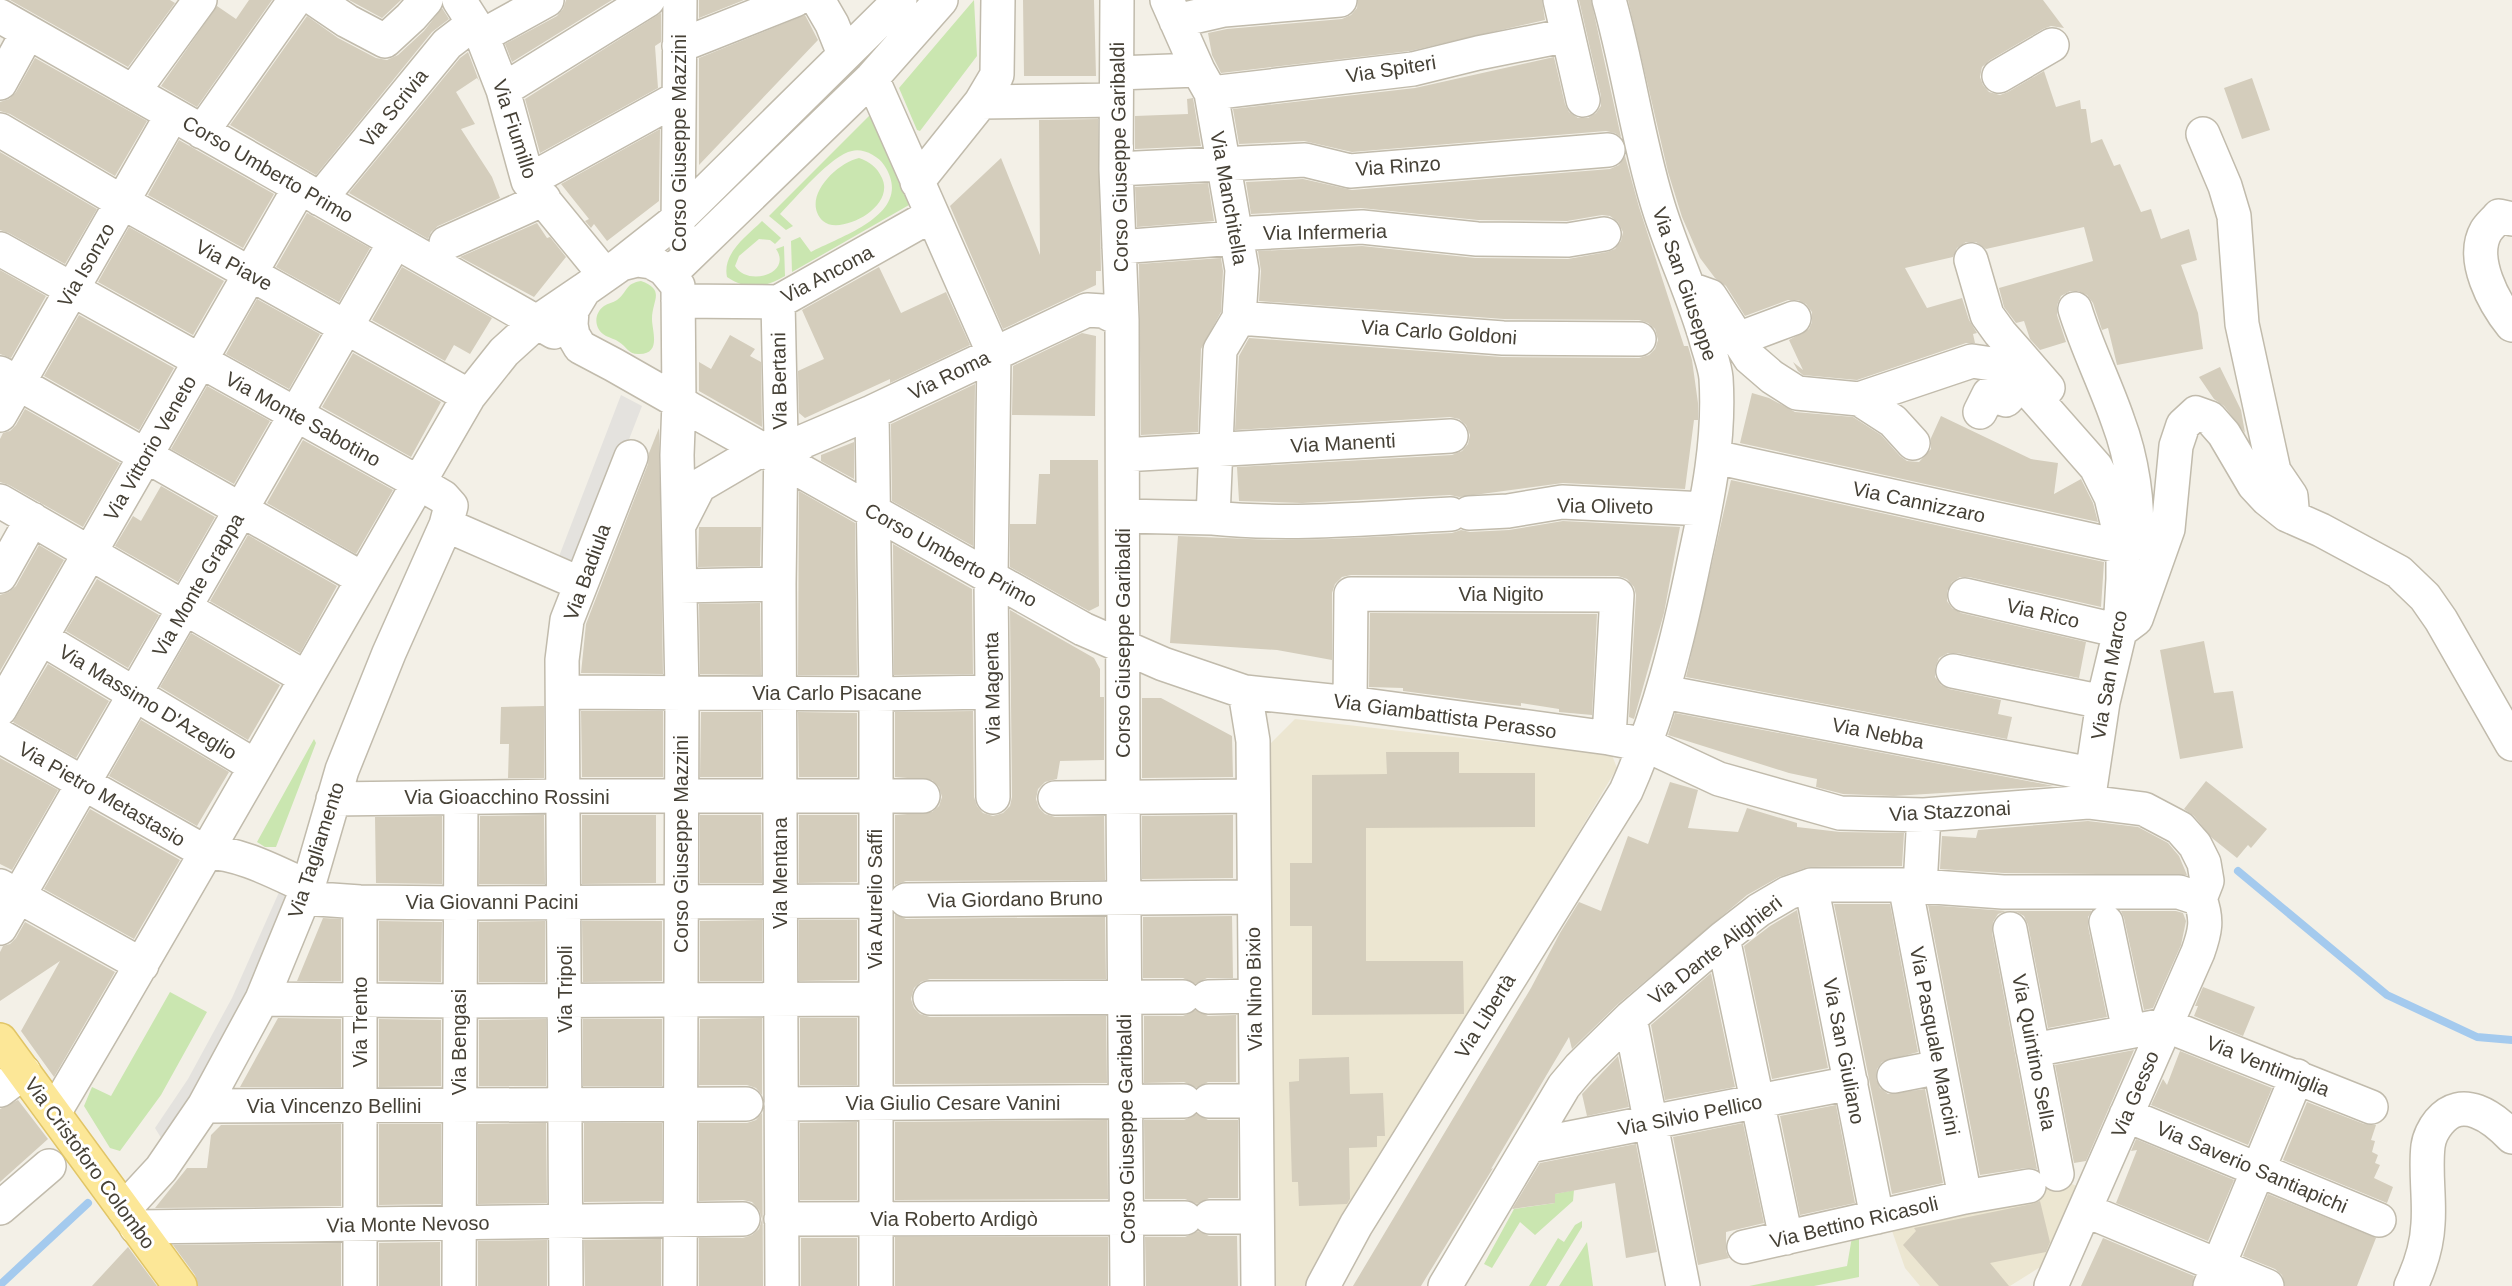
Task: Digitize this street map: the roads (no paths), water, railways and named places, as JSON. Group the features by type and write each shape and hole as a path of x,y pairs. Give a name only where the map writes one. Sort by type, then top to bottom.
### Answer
{"main road":[{"name":"Via Cristoforo Colombo","path":"0,1040 12,1081 54,1113 180,1286"}],"street":[{"path":"133,92 200,0"},
{"path":"202,132 295,0"},
{"path":"316,0 347,21 385,41 426,0"},
{"path":"503,90 648,0"},
{"name":"Corso Giuseppe Mazzini","path":"678,284 680,0"},
{"path":"679,46 795,0"},
{"path":"54,1113 142,965 469,396 504,352 537,322 678,219 900,0"},
{"path":"678,284 877,90 941,0"},
{"path":"917,182 981,102 997,75 998,0"},
{"name":"Corso Giuseppe Garibaldi","path":"1117,0 1116,169 1122,320 1127,1286"},
{"path":"1172,10 1224,10 1318,4 1340,0"},
{"path":"1560,0 1583,100"},
{"name":"Via San Giuseppe","path":"1609,0 1641,145 1657,203 1690,289 1716,376 1715,457 1683,614 1664,692 1646,745"},
{"name":"Via Scrivia","path":"310,193 447,44 472,20 540,2"},
{"name":"Via Manchitella","path":"1172,10 1205,82 1242,270 1239,318 1220,350 1226,519"},
{"path":"825,12 844,54"},
{"name":"Corso Umberto Primo","path":"0,16 580,347"},
{"name":"Via Fiumillo","path":"472,20 503,90 536,190 585,249 603,276"},
{"path":"0,83 28,32"},
{"name":"Via Spiteri","path":"981,102 1116,87 1413,69 1478,52 1568,35"},
{"path":"1999,76 2052,45"},
{"path":"877,90 994,354"},
{"path":"446,243 536,190 678,98"},
{"name":"Via Isonzo","path":"0,415 9,379 72,289 172,115"},
{"name":"Via Piave","path":"0,130 122,202 469,396"},
{"path":"2203,134 2225,186 2234,216 2242,324 2274,471 2291,496 2292,508 2287,514"},
{"name":"Via Rinzo","path":"1116,169 1305,160 1350,171 1608,150"},
{"name":"Via Vittorio Veneto","path":"0,709 250,274 310,193"},
{"name":"Via Ancona","path":"678,284 778,302 932,216"},
{"path":"2512,219 2499,216 2486,231 2481,252 2489,289 2499,309 2512,325"},
{"name":"Via Infermeria","path":"1119,247 1236,238 1252,233 1362,227 1477,239 1568,240 1604,234"},
{"name":"Via Monte Grappa","path":"0,928 9,891 83,783 395,242"},
{"name":"Via Monte Sabotino","path":"0,249 418,483"},
{"path":"637,260 651,262 664,269 678,284 678,346 666,359 654,366 631,370 614,365 580,347 571,325 572,310 603,276 637,260"},
{"path":"1971,260 1988,315 2000,333 2026,361 2102,454 2110,468 2111,497"},
{"path":"1690,289 1710,296 1750,358 1772,377 1797,393 1859,399 1972,361 1992,364 2022,383 2096,467 2111,497"},
{"name":"Via Bertani","path":"771,454 778,302"},
{"path":"2075,309 2085,343 2119,422 2131,475 2137,525 2135,549 2123,579"},
{"name":"Via Roma","path":"678,526 699,486 872,412 1087,310 1103,311 1122,320"},
{"name":"Via Carlo Goldoni","path":"1239,318 1503,338 1639,339"},
{"path":"1738,339 1794,318"},
{"name":"Corso Giuseppe Mazzini","path":"678,346 678,526 682,691 680,1286"},
{"name":"Via Magenta","path":"993,797 991,578 994,354"},
{"name":"Corso Umberto Primo","path":"614,365 1083,629 1162,664 1245,692"},
{"path":"9,379 363,579"},
{"path":"1980,412 1989,393 2006,400 2022,383"},
{"path":"1859,399 1893,421 1913,443"},
{"name":"Via Aurelio Saffi","path":"872,412 875,796 890,901 876,999 876,1286"},
{"path":"2120,631 2136,619 2168,529 2176,446 2183,425 2196,413 2211,418 2224,434 2254,485 2287,514 2399,572 2425,597 2441,620 2512,744"},
{"name":"Via Manenti","path":"1123,455 1223,447 1451,436"},
{"name":"Via Mentana","path":"771,454 779,584 782,1286"},
{"name":"Via Badiula","path":"564,692 562,660 567,620 631,457"},
{"name":"Via Cannizzaro","path":"1715,457 2123,547"},
{"name":"Via Tagliamento","path":"130,1218 204,1107 262,999 306,893 342,770 389,653 446,525 451,506 443,497 418,483"},
{"name":"Via San Marco","path":"2090,788 2103,702 2120,631 2123,547 2111,497"},
{"path":"0,501 306,678"},
{"name":"Via Oliveto","path":"1123,516 1311,522 1508,511 1562,502 1705,509"},
{"path":"0,576 32,519"},
{"path":"446,525 581,584"},
{"path":"680,586 779,584"},
{"name":"Via Nigito","path":"1350,703 1351,594 1617,595 1609,738"},
{"name":"Via Rico","path":"1965,595 2120,631"},
{"name":"Via Massimo D'Azeglio","path":"41,638 255,766"},
{"path":"1953,670 2103,702"},
{"name":"Via Carlo Pisacane","path":"564,692 876,694 992,692"},
{"name":"Via Tripoli","path":"564,692 566,1286"},
{"name":"Via Giambattista Perasso","path":"1245,692 1350,703 1646,745"},
{"name":"Via Nino Bixio","path":"1245,692 1253,741 1258,1286"},
{"name":"Via Nebba","path":"1664,692 2090,788"},
{"name":"Via Pietro Metastasio","path":"0,735 205,852"},
{"name":"Via Stazzonai","path":"1646,745 1719,779 1840,813 1924,815 2090,788 2144,809 2180,828 2195,845 2204,863 2207,881 2200,899"},
{"name":"Via Libertà","path":"1323,1286 1356,1225 1626,791 1646,745"},
{"name":"Via Gioacchino Rossini","path":"333,799 564,796 682,798 923,796"},
{"path":"1055,798 1252,796"},
{"name":"Via Bengasi","path":"459,1286 460,798"},
{"name":"Via Pasquale Mancini","path":"1924,815 1913,886 1940,1067 1965,1197"},
{"path":"205,852 219,852 254,862 306,893"},
{"name":"Via Dante Alighieri","path":"1445,1286 1564,1086 1580,1067 1630,1018 1723,938 1788,893 1811,885 1913,886 2003,892 2179,892 2200,899"},
{"name":"Via San Giuliano","path":"1811,885 1876,1217"},
{"path":"9,891 142,965"},
{"name":"Via Giovanni Pacini","path":"306,893 360,902 680,901"},
{"name":"Via Giordano Bruno","path":"680,901 1253,897"},
{"name":"Via Gesso","path":"2051,1286 2206,929 2206,915 2200,899"},
{"name":"Via Trento","path":"360,902 360,1286"},
{"path":"2106,922 2129,1031"},
{"name":"Via Quintino Sella","path":"2010,929 2033,1050 2043,1180"},
{"path":"1723,938 1786,1238"},
{"path":"930,999 1255,996"},
{"path":"262,999 360,1001 876,999"},
{"path":"1630,1018 1683,1286"},
{"path":"2033,1050 2165,1025"},
{"name":"Via Ventimiglia","path":"2165,1025 2371,1107"},
{"path":"1894,1076 1940,1067"},
{"path":"2214,1276 2297,1076"},
{"name":"Via Silvio Pellico","path":"1529,1146 1851,1083"},
{"name":"Via Giulio Cesare Vanini","path":"781,1104 1256,1101"},
{"path":"680,1104 746,1104"},
{"name":"Via Vincenzo Bellini","path":"204,1107 680,1104"},
{"path":"2411,1286 2426,1245 2429,1224 2428,1145 2434,1127 2445,1115 2458,1108 2473,1109 2501,1125 2512,1137"},
{"name":"Via Saverio Santiapichi","path":"2126,1115 2379,1220"},
{"path":"0,1208 50,1166"},
{"name":"Via Bettino Ricasoli","path":"1744,1247 2043,1180"},
{"path":"2085,1210 2214,1276 2267,1286"},
{"name":"Via Roberto Ardigò","path":"781,1219 1257,1217"},
{"name":"Via Monte Nevoso","path":"130,1218 360,1225 680,1220"},
{"path":"680,1220 743,1219"}],"waterway":[{"path":"2238,871 2387,995 2477,1037 2512,1040"},
{"path":"0,1285 88,1203"}]}
